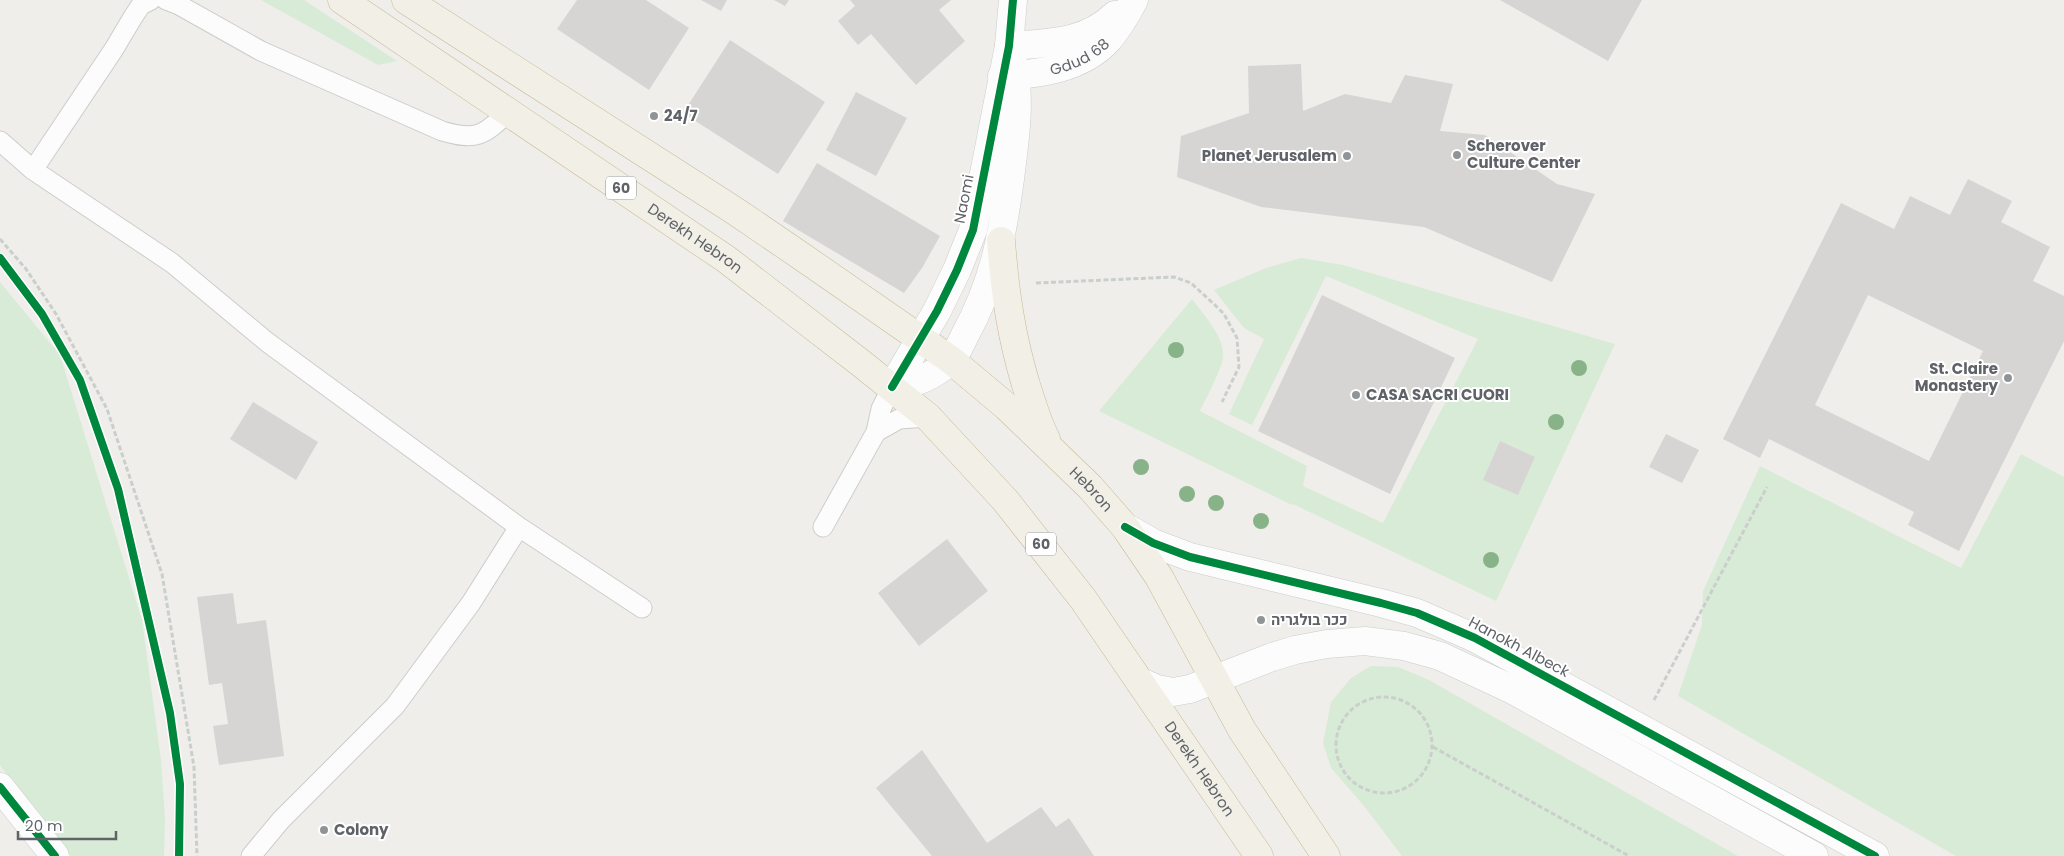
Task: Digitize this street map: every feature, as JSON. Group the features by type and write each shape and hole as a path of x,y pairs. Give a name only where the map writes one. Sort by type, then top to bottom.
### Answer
{"highway":[{"name":"Derekh Hebron","path":"342,0 726,260 892,387"},
{"path":"406,0 736,211 921,338"},
{"path":"1001,241 1006,303 1013,340 1041,429 1051,449"},
{"name":"Hebron","path":"921,338 951,360 1007,407 1090,487 1125,527 1159,577 1214,680"},
{"name":"60","path":"892,387 928,417 977,468 1083,599 1141,682"},
{"path":"1214,680 1242,730 1326,856"},
{"name":"Derekh Hebron","path":"1141,682 1259,856"}],"street":[{"name":"Naomi","path":"892,387 953,278 973,230 1009,75 1009,46 1013,0"},
{"name":"Gdud 68","path":"1009,46 1053,44 1080,36 1107,24 1130,0"},
{"name":"Gdud 68","path":"1009,75 1052,70 1071,65 1088,55 1108,40 1122,22 1134,0"},
{"name":"Naomi","path":"892,387 904,386 928,376 951,360 979,306 992,274 1001,241 1016,137 1018,107 1009,75"},
{"name":"Hanokh Albeck","path":"1125,527 1153,543 1190,557 1381,603 1448,625 1875,856"},
{"path":"1141,682 1157,689 1173,692 1190,689 1272,657 1327,644 1365,641 1404,646 1440,656 1511,689 1814,856"},
{"path":"0,787 55,856"}],"lane":[{"path":"33,170 142,5 151,0"},
{"path":"166,0 179,5 261,51 442,131 460,136 472,136 493,127 508,112"},
{"path":"0,141 33,170 172,263 267,342 519,526 642,608"},
{"path":"823,527 876,432 881,409 892,387"},
{"path":"876,432 898,419 928,417"},
{"path":"251,856 281,820 395,706 471,603 519,526"}],"path":[{"path":"0,239 26,269 56,314 107,409 162,574 194,768 197,856"},
{"path":"1034,283 1174,277 1190,283 1224,314 1237,338 1239,367 1222,402"},
{"path":"1639,727 1767,487"},
{"path":"1387,696 1401,698 1414,706 1424,716 1431,731 1433,747 1429,764 1420,778 1407,788 1391,793 1374,792 1359,786 1346,775 1338,760 1336,744 1339,728 1347,713 1359,704 1372,698 1387,696"},
{"path":"1433,747 1629,856"}],"green space":[{"path":"261,0 304,0 397,61 378,65"},
{"path":"1301,258 1343,265 1615,344 1496,601 1099,411 1192,299 1217,334 1223,349 1220,368 1200,411 1307,466 1303,486 1383,523 1478,339 1326,276 1252,425 1229,414 1264,339 1244,328 1214,290 1266,268"},
{"path":"0,282 60,355 142,620 161,760 165,819 164,856 71,856 39,821 0,765"},
{"path":"2021,454 2064,477 2064,856 1956,856 1678,696 1702,625 1703,591 1760,466 1961,568"},
{"path":"1371,666 1398,667 1429,680 1738,856 1402,856 1364,806 1331,768 1323,743 1331,702 1351,678"}],"building":[{"path":"577,0 646,0 689,28 649,90 557,29"},
{"path":"701,0 727,0 721,11"},
{"path":"774,0 789,0 785,6"},
{"path":"850,0 951,0 939,10 965,41 916,85 871,34 858,45 838,21 855,6"},
{"path":"1500,0 1642,0 1608,61"},
{"path":"730,40 825,102 778,174 683,113"},
{"name":"Planet Jerusalem","path":"1301,64 1303,111 1345,94 1391,103 1405,75 1453,84 1440,131 1485,135 1557,184 1595,194 1552,282 1424,227 1261,207 1177,177 1181,136 1249,113 1248,66"},
{"path":"856,92 907,118 876,176 826,150"},
{"path":"817,163 940,236 922,268 904,293 783,221"},
{"name":"St. Claire Monastery","path":"1968,179 2012,201 2001,222 2050,247 2033,281 2064,296 2064,341 1959,551 1908,525 1914,512 1769,439 1760,458 1723,439 1841,203 1894,229 1910,196 1950,215","holes":["1868,295 1983,351 1929,461 1815,405"]},
{"name":"CASA SACRI CUORI","path":"1322,295 1455,358 1390,494 1258,431"},
{"path":"253,402 318,442 296,480 230,439"},
{"path":"1666,434 1699,450 1682,483 1649,467"},
{"path":"1500,441 1535,457 1518,495 1483,480"},
{"path":"947,539 988,591 919,646 878,593"},
{"path":"233,593 237,624 266,620 284,756 219,765 213,726 228,724 222,683 209,685 197,597"},
{"path":"922,750 987,843 1041,807 1056,827 1069,818 1094,856 932,856 876,788"}],"cycle path":[{"path":"892,387 937,311 957,270 973,230 1009,46 1013,0"},
{"path":"0,258 42,314 80,380 118,489 170,713 180,784 179,856"},
{"path":"1125,527 1153,543 1190,557 1417,613 1475,638 1875,856"},
{"path":"0,787 55,856"}],"place":[{"name":"24/7","path":"654,116"},
{"name":"Scherover Culture Center","path":"1457,155"},
{"name":"Planet Jerusalem","path":"1347,156"},
{"name":"St. Claire Monastery","path":"2008,378"},
{"name":"CASA SACRI CUORI","path":"1356,395"},
{"name":"ככר בולגריה","path":"1261,620"},
{"name":"Colony","path":"324,830"}]}
